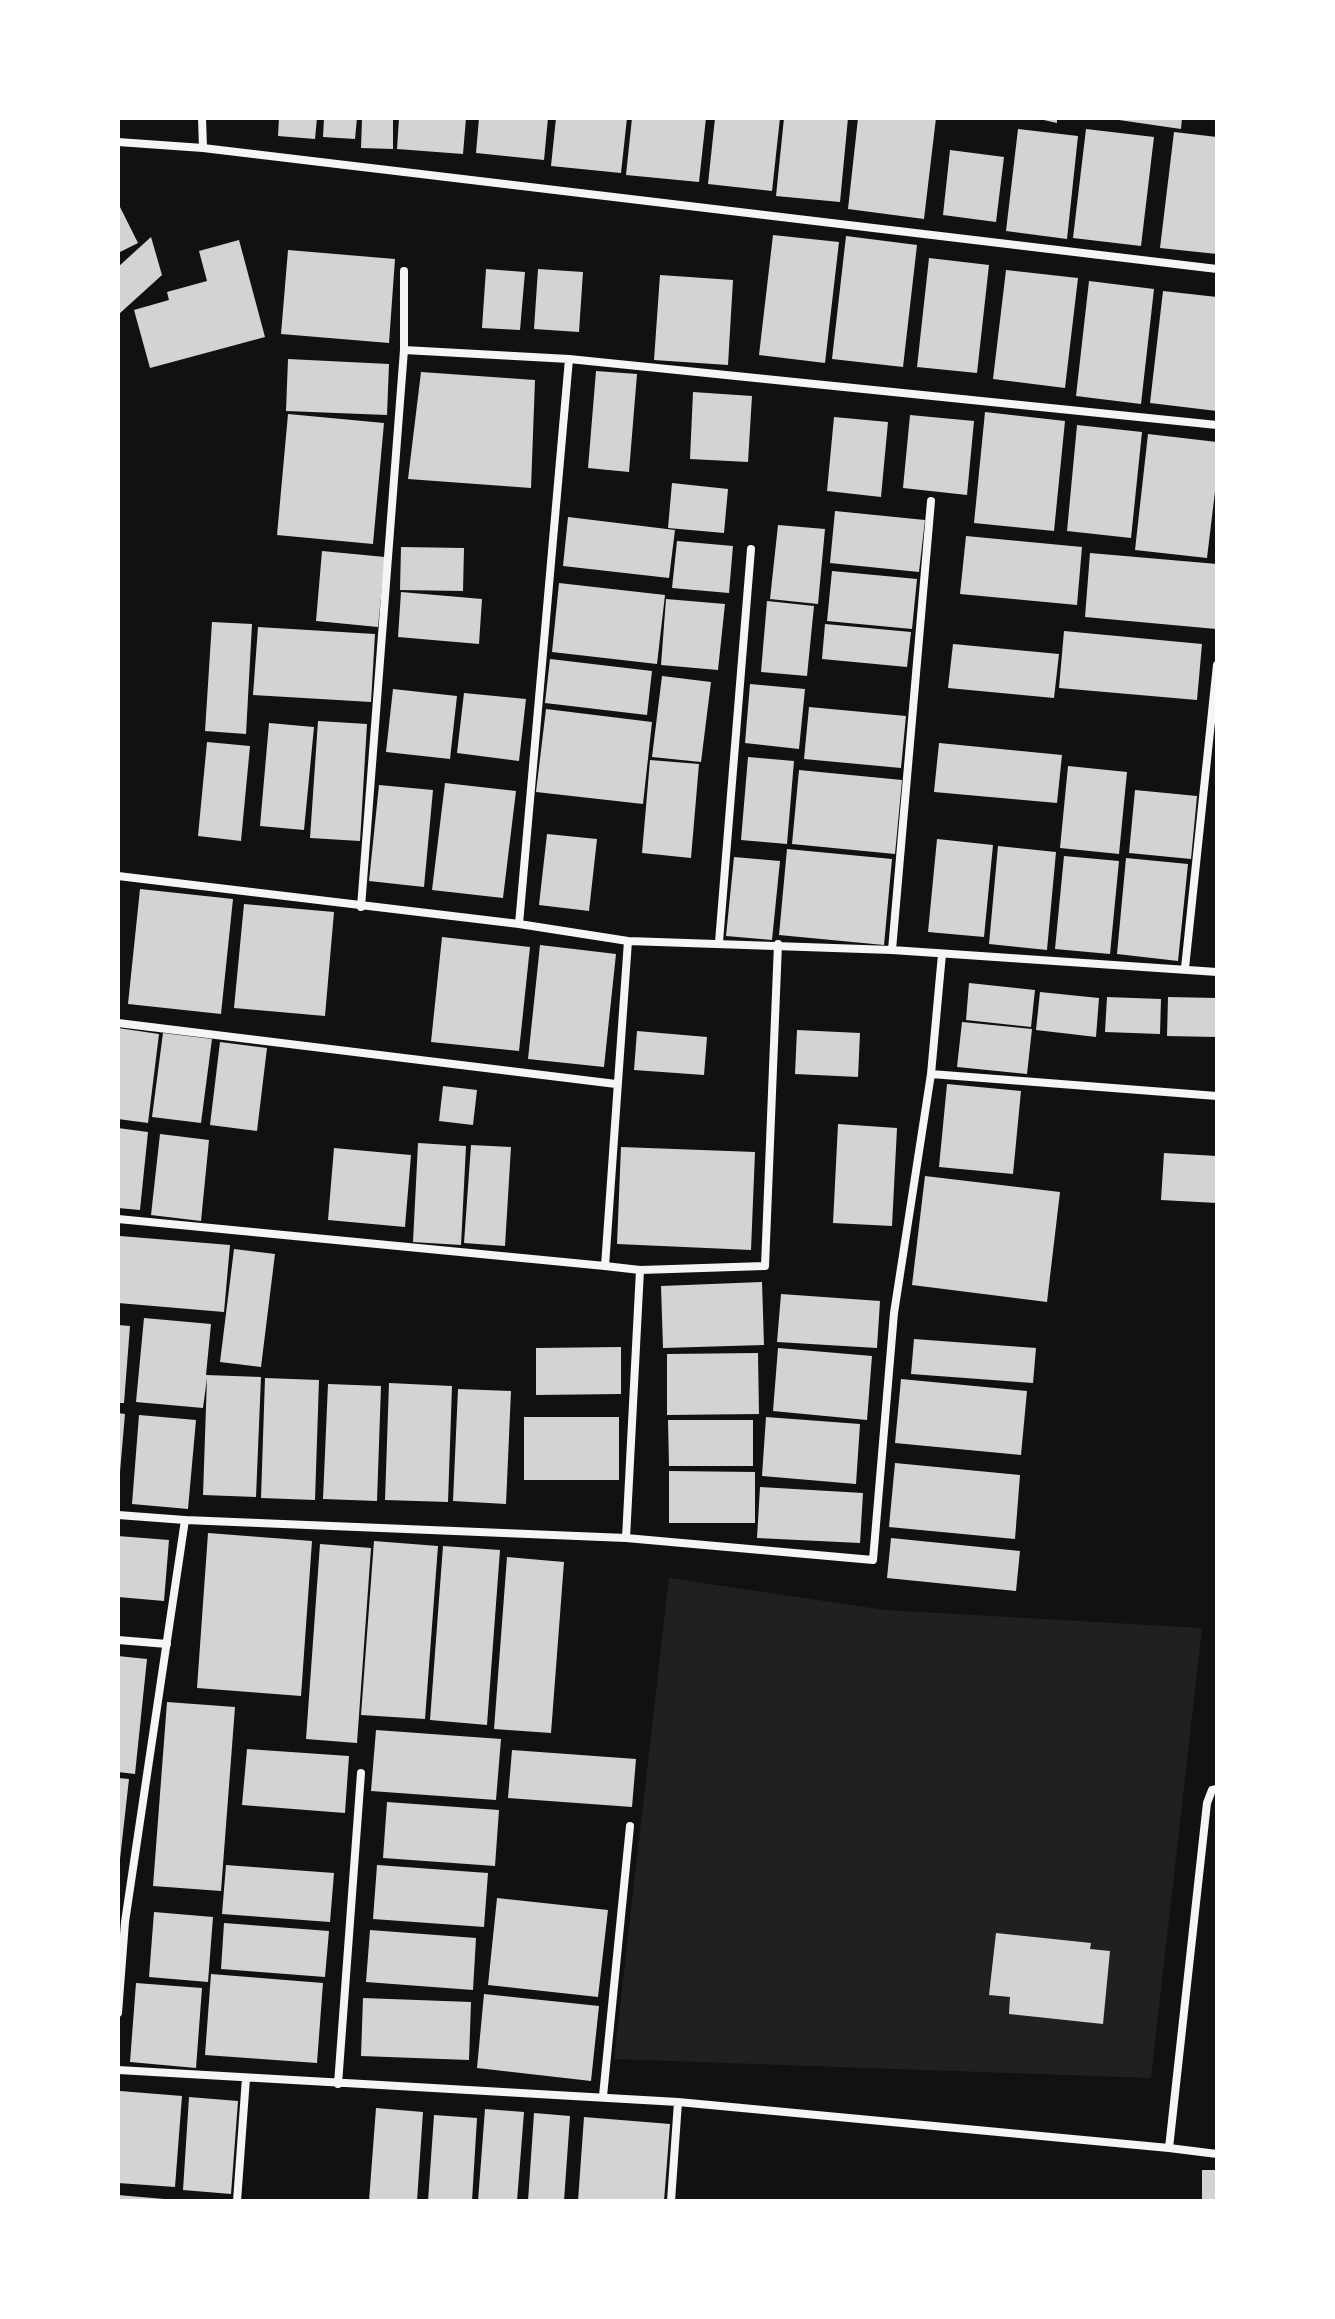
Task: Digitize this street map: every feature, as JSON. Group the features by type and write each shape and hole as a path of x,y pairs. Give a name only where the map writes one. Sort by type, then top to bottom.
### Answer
{"street":[{"path":"202,118 203,148"},
{"path":"118,142 203,148 1217,269"},
{"path":"361,907 404,350 404,271"},
{"path":"404,350 569,359 1217,425"},
{"path":"519,924 569,359"},
{"path":"892,950 931,501"},
{"path":"719,942 751,549"},
{"path":"1185,968 1217,665"},
{"path":"118,876 519,924 628,941 778,944 1217,972"},
{"path":"605,1266 628,941"},
{"path":"118,1219 640,1270 765,1266 778,944"},
{"path":"118,1515 626,1538 873,1560 894,1313 931,1074 942,954"},
{"path":"118,1023 616,1084"},
{"path":"931,1074 1217,1096"},
{"path":"626,1538 640,1270"},
{"path":"118,2013 122,1922 185,1520"},
{"path":"118,1640 167,1644"},
{"path":"338,2084 361,1773"},
{"path":"1169,2148 1207,1803 1212,1790 1217,1789"},
{"path":"603,2096 630,1826"},
{"path":"118,2070 603,2096 1217,2154"},
{"path":"237,2201 246,2078"},
{"path":"671,2201 678,2102"}],"shaded area":[{"path":"669,1578 885,1610 1202,1628 1151,2078 614,2059"}],"building":[{"path":"279,118 317,118 315,139 278,136"},
{"path":"324,118 357,118 355,139 323,137"},
{"path":"362,118 393,118 393,149 361,148"},
{"path":"399,118 466,118 463,154 397,149"},
{"path":"479,118 548,118 544,160 476,153"},
{"path":"556,118 627,118 621,173 551,166"},
{"path":"632,118 706,118 699,182 626,175"},
{"path":"715,118 780,118 772,191 708,184"},
{"path":"784,118 848,118 840,202 776,196"},
{"path":"858,118 936,118 924,219 848,209"},
{"path":"1035,118 1057,118 1057,123"},
{"path":"1105,118 1182,118 1181,129"},
{"path":"1018,129 1078,136 1067,239 1006,231"},
{"path":"1086,129 1154,137 1141,246 1073,238"},
{"path":"1174,132 1217,137 1217,254 1160,248"},
{"path":"950,150 1004,157 996,222 943,215"},
{"path":"118,203 138,243 118,253"},
{"path":"773,235 839,242 825,363 759,355"},
{"path":"846,236 917,245 903,367 832,359"},
{"path":"151,237 162,275 119,314 118,267"},
{"path":"239,240 265,337 150,368 134,310 169,300 167,292 207,281 199,251"},
{"path":"288,250 395,259 389,343 281,334"},
{"path":"929,258 989,265 977,373 917,367"},
{"path":"486,269 525,272 520,330 482,328"},
{"path":"538,269 583,272 579,332 534,329"},
{"path":"1006,270 1078,278 1065,388 993,379"},
{"path":"660,275 733,280 728,365 654,360"},
{"path":"1089,281 1154,289 1141,404 1076,396"},
{"path":"1163,291 1217,297 1217,411 1150,403"},
{"path":"288,359 389,364 387,415 286,411"},
{"path":"596,371 637,374 629,472 588,468"},
{"path":"421,372 535,380 531,488 408,479"},
{"path":"693,392 752,396 748,462 690,459"},
{"path":"985,412 1065,421 1054,531 974,523"},
{"path":"288,414 384,423 373,544 277,535"},
{"path":"910,415 974,421 967,495 903,488"},
{"path":"834,417 888,422 881,497 827,491"},
{"path":"1077,425 1142,432 1131,538 1067,531"},
{"path":"1148,434 1217,442 1217,475 1207,558 1135,550"},
{"path":"672,483 728,489 724,533 668,528"},
{"path":"835,511 925,520 919,572 830,563"},
{"path":"568,517 675,530 669,578 563,566"},
{"path":"778,525 825,529 818,604 770,599"},
{"path":"966,536 1082,547 1077,605 960,594"},
{"path":"677,541 733,546 729,593 672,588"},
{"path":"401,547 464,548 463,591 400,590"},
{"path":"322,551 385,557 378,627 316,621"},
{"path":"1090,553 1217,564 1216,629 1085,617"},
{"path":"832,571 917,579 912,629 827,621"},
{"path":"559,583 665,595 657,664 552,652"},
{"path":"401,592 482,599 479,644 398,637"},
{"path":"666,599 725,604 718,670 661,665"},
{"path":"767,601 814,606 807,676 761,672"},
{"path":"212,622 252,624 246,734 205,731"},
{"path":"825,624 911,632 907,667 822,659"},
{"path":"258,627 375,634 371,702 253,695"},
{"path":"1064,631 1202,644 1197,700 1059,688"},
{"path":"953,644 1059,654 1054,698 948,688"},
{"path":"550,659 652,671 647,715 545,703"},
{"path":"662,676 711,682 701,762 652,757"},
{"path":"750,684 805,689 799,749 745,743"},
{"path":"393,689 457,696 450,759 386,752"},
{"path":"464,693 526,699 519,761 457,753"},
{"path":"809,707 906,716 901,768 804,759"},
{"path":"546,709 652,722 643,804 536,792"},
{"path":"318,721 367,724 360,841 310,838"},
{"path":"269,723 314,727 304,830 260,826"},
{"path":"207,742 250,746 241,841 198,836"},
{"path":"939,743 1062,755 1057,803 934,792"},
{"path":"748,757 794,761 787,844 741,840"},
{"path":"650,760 699,764 691,858 642,853"},
{"path":"1068,766 1127,772 1119,854 1060,848"},
{"path":"799,770 902,780 895,854 792,844"},
{"path":"445,783 516,791 503,898 432,890"},
{"path":"379,785 433,790 424,887 369,881"},
{"path":"1135,790 1197,796 1191,859 1129,853"},
{"path":"547,834 597,839 589,911 539,905"},
{"path":"937,839 993,845 984,937 928,932"},
{"path":"998,846 1056,852 1047,950 989,944"},
{"path":"787,849 892,859 884,945 779,935"},
{"path":"1064,856 1119,861 1110,954 1055,949"},
{"path":"734,857 780,861 772,940 726,936"},
{"path":"1126,858 1188,864 1178,961 1117,954"},
{"path":"140,889 233,899 221,1014 128,1004"},
{"path":"244,904 334,912 325,1016 234,1008"},
{"path":"442,937 530,947 519,1051 431,1042"},
{"path":"540,945 616,954 604,1067 528,1059"},
{"path":"969,983 1035,990 1031,1027 966,1020"},
{"path":"1040,992 1099,998 1096,1037 1036,1030"},
{"path":"1107,997 1161,999 1160,1034 1105,1032"},
{"path":"1168,997 1217,998 1217,1037 1167,1036"},
{"path":"962,1022 1032,1029 1027,1074 957,1067"},
{"path":"118,1028 159,1034 148,1123 118,1119"},
{"path":"797,1030 860,1033 858,1077 795,1074"},
{"path":"637,1031 707,1037 704,1075 634,1070"},
{"path":"163,1033 212,1039 201,1123 152,1117"},
{"path":"220,1042 267,1048 257,1131 210,1125"},
{"path":"947,1084 1021,1091 1013,1174 939,1167"},
{"path":"443,1086 477,1090 473,1125 439,1121"},
{"path":"838,1124 897,1128 892,1226 833,1223"},
{"path":"118,1128 148,1132 140,1210 118,1208"},
{"path":"160,1134 209,1140 201,1221 151,1215"},
{"path":"418,1143 466,1146 461,1245 413,1242"},
{"path":"471,1145 511,1147 505,1246 464,1243"},
{"path":"621,1147 755,1152 751,1250 617,1244"},
{"path":"334,1148 411,1155 405,1227 328,1220"},
{"path":"1164,1153 1217,1156 1217,1203 1161,1200"},
{"path":"925,1176 1060,1192 1047,1302 912,1285"},
{"path":"120,1236 230,1245 224,1312 118,1303"},
{"path":"234,1249 275,1254 261,1367 220,1362"},
{"path":"762,1282 764,1345 663,1348 661,1286"},
{"path":"781,1294 880,1301 877,1348 777,1342"},
{"path":"144,1318 211,1324 206,1375 261,1377 256,1497 203,1495 207,1378 203,1408 136,1402"},
{"path":"118,1325 130,1326 124,1403 118,1403"},
{"path":"914,1339 1036,1348 1033,1383 911,1374"},
{"path":"621,1347 621,1394 536,1395 536,1348"},
{"path":"778,1348 872,1356 867,1420 773,1411"},
{"path":"758,1353 759,1414 667,1415 667,1354"},
{"path":"265,1378 319,1380 315,1500 261,1498"},
{"path":"901,1379 1027,1391 1021,1455 895,1443"},
{"path":"389,1383 452,1386 448,1502 385,1500"},
{"path":"328,1384 381,1386 377,1501 323,1499"},
{"path":"458,1389 511,1391 506,1504 453,1501"},
{"path":"118,1413 125,1414 120,1472 118,1472"},
{"path":"139,1415 196,1420 188,1509 132,1504"},
{"path":"524,1417 619,1417 619,1480 524,1480"},
{"path":"766,1417 860,1424 856,1484 762,1476"},
{"path":"668,1420 753,1420 753,1466 669,1466"},
{"path":"895,1463 1020,1475 1015,1539 889,1527"},
{"path":"669,1471 755,1472 755,1523 669,1523"},
{"path":"760,1487 863,1493 860,1543 757,1538"},
{"path":"208,1533 312,1541 301,1696 197,1688"},
{"path":"118,1536 169,1540 164,1601 118,1597"},
{"path":"891,1538 1020,1551 1016,1591 887,1578"},
{"path":"374,1541 438,1546 425,1719 361,1715"},
{"path":"320,1544 371,1548 357,1743 306,1739"},
{"path":"443,1546 500,1550 487,1725 430,1720"},
{"path":"507,1557 564,1562 551,1733 494,1729"},
{"path":"118,1656 147,1659 135,1774 118,1772"},
{"path":"167,1702 235,1707 221,1891 153,1886"},
{"path":"376,1730 501,1739 496,1800 371,1791"},
{"path":"247,1749 349,1756 345,1813 242,1805"},
{"path":"512,1750 636,1759 632,1807 508,1798"},
{"path":"118,1778 129,1779 120,1859 118,1859"},
{"path":"387,1802 499,1810 495,1866 383,1858"},
{"path":"226,1865 334,1873 330,1922 222,1914"},
{"path":"377,1865 488,1873 484,1927 373,1919"},
{"path":"497,1898 608,1910 598,1997 488,1985"},
{"path":"154,1912 213,1917 208,1982 149,1977"},
{"path":"224,1923 329,1931 325,1977 221,1969"},
{"path":"370,1930 476,1938 473,1990 366,1982"},
{"path":"996,1933 1091,1943 1090,1949 1110,1951 1103,2024 1009,2014 1010,1997 989,1995"},
{"path":"211,1974 323,1983 317,2063 205,2055"},
{"path":"136,1983 202,1988 196,2068 130,2062"},
{"path":"484,1994 599,2006 591,2081 477,2068"},
{"path":"363,1998 471,2002 469,2060 361,2056"},
{"path":"120,2091 182,2096 175,2187 118,2183"},
{"path":"189,2097 238,2101 231,2194 183,2190"},
{"path":"376,2108 423,2112 417,2201 369,2201"},
{"path":"485,2109 524,2112 517,2201 478,2201"},
{"path":"534,2113 570,2116 564,2201 528,2201"},
{"path":"434,2115 477,2118 472,2201 428,2201"},
{"path":"584,2117 670,2124 664,2201 578,2201"},
{"path":"1202,2170 1217,2170 1217,2201 1202,2201"},
{"path":"118,2195 164,2199 164,2201 118,2201"}]}
